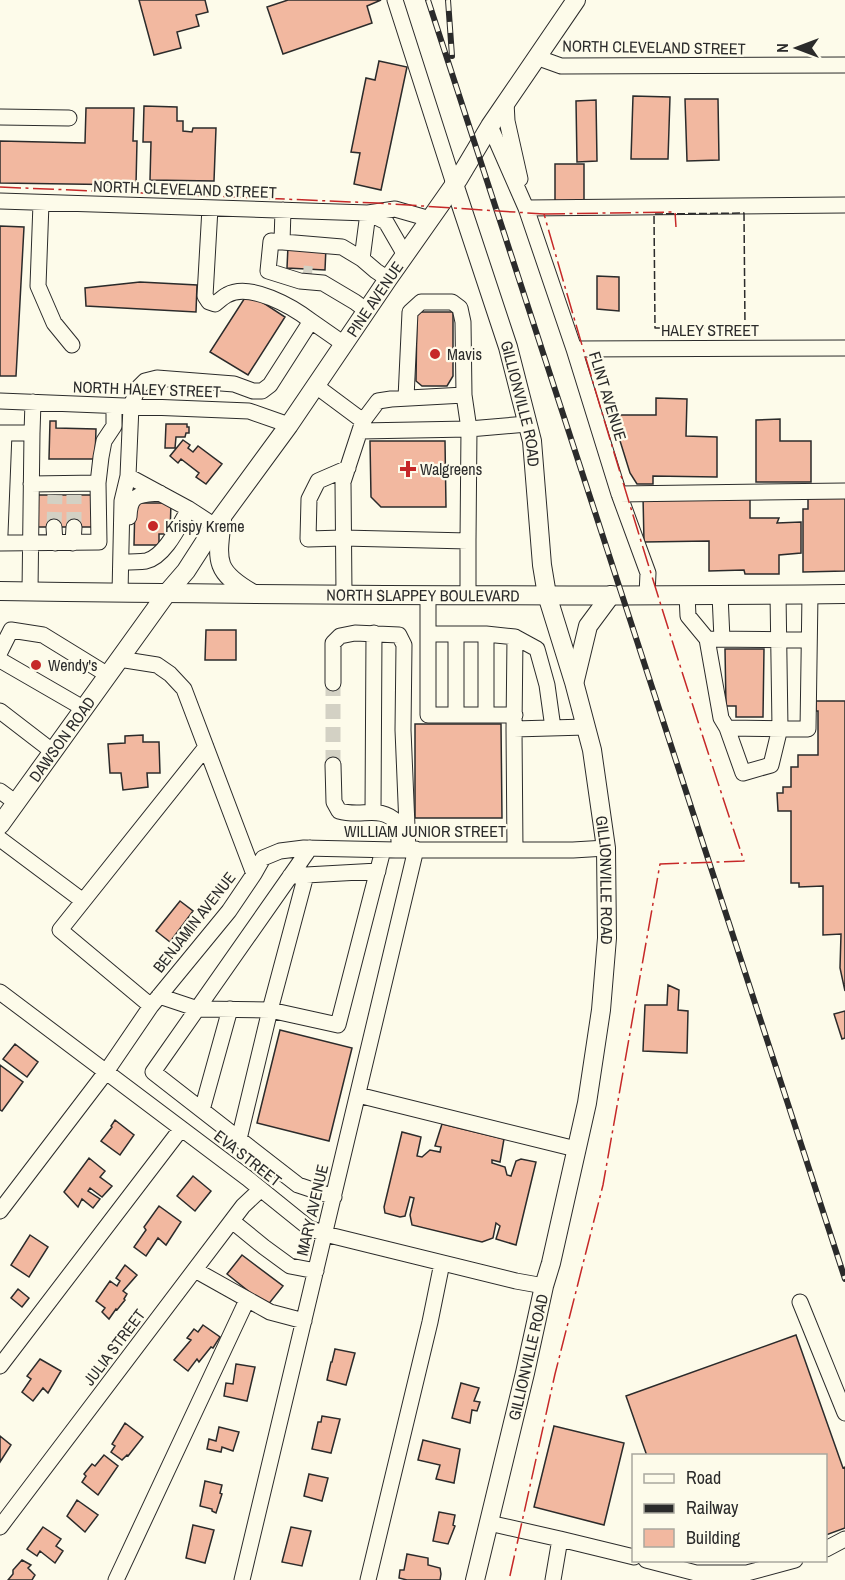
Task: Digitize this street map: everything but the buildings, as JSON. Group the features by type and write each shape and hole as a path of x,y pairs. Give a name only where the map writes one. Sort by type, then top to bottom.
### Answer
{"main road":[{"name":"PINE AVENUE","path":"167,593 186,571 316,386 576,0"},
{"name":"GILLIONVILLE ROAD","path":"454,184 508,347 532,441 542,565 547,595 586,727 596,772 606,848 607,938 601,1010 587,1102 475,1580"},
{"path":"219,522 220,564 229,578 254,594"},
{"name":"NORTH SLAPPEY BOULEVARD","path":"0,591 428,595 845,594"},
{"name":"DAWSON ROAD","path":"0,825 167,593"},
{"path":"574,682 588,626 611,595"}],"street":[{"path":"395,0 454,184"},
{"name":"NORTH CLEVELAND STREET","path":"536,57 561,66 845,65"},
{"name":"FLINT AVENUE","path":"506,102 507,121 526,208"},
{"path":"0,117 69,118"},
{"name":"FLINT AVENUE","path":"490,126 526,208 574,349 619,494 648,573 647,595"},
{"name":"NORTH CLEVELAND STREET","path":"0,201 368,213 395,209 430,219"},
{"path":"41,203 38,286 54,324 72,345"},
{"path":"526,208 845,205"},
{"path":"210,208 205,296 209,302 215,304 226,295 237,291 260,294 296,309 344,345"},
{"path":"282,242 283,210"},
{"path":"362,259 368,213 387,222 405,255"},
{"path":"367,311 355,302 307,277 268,271 271,241 342,247 388,279"},
{"path":"406,398 410,312 421,302 452,302 460,308 463,322 464,395 469,429 468,595"},
{"path":"120,593 122,501 128,476 130,406 138,388 145,381 157,378 234,384 253,392 262,391 270,385 311,321"},
{"name":"HALEY STREET","path":"574,349 845,348"},
{"path":"316,386 361,426 469,429 527,424"},
{"path":"249,411 253,392"},
{"path":"344,594 343,482 361,426 378,401 464,395"},
{"name":"NORTH HALEY STREET","path":"0,401 249,411 289,425"},
{"path":"30,591 33,402"},
{"path":"0,543 31,543 54,535 73,543 99,542 99,483 104,441 114,426 114,406"},
{"path":"0,534 2,433 32,433"},
{"path":"348,468 318,481 309,500 308,539 468,541"},
{"path":"128,476 189,509 219,522"},
{"path":"31,484 55,489 74,489 99,483"},
{"path":"619,494 845,491"},
{"path":"122,556 127,542 131,500 136,496 160,493"},
{"path":"122,556 148,561 155,557 166,546 189,509"},
{"path":"73,543 74,527"},
{"path":"720,595 714,639 721,718 727,728 743,773 771,765 780,728 778,594"},
{"path":"727,728 808,729 810,594"},
{"path":"428,595 428,716 486,715 553,728 586,727"},
{"path":"687,595 688,616 714,639 809,640"},
{"path":"0,652 11,630 43,635 108,675"},
{"path":"333,683 333,643 340,636 355,633 399,634 404,645 403,730 408,849"},
{"path":"373,812 374,633"},
{"path":"428,634 486,634 515,637 537,649 547,685 553,728"},
{"path":"456,634 456,716"},
{"path":"486,634 486,715"},
{"path":"515,637 515,850"},
{"name":"BENJAMIN AVENUE","path":"0,1211 106,1072 155,1001 254,874 184,689 170,674 157,665 119,659"},
{"path":"0,660 83,708"},
{"path":"0,711 52,751"},
{"path":"206,747 60,930 155,1001 198,1009 270,1010 338,1025 383,850"},
{"path":"333,765 334,802 339,811 348,814 373,812 390,814 398,823 408,849"},
{"path":"0,791 15,802"},
{"path":"0,839 83,901"},
{"path":"310,848 153,1072 298,1185 334,1197"},
{"name":"WILLIAM JUNIOR STREET","path":"254,874 263,858 280,851 310,848 573,850 606,848"},
{"name":"MARY AVENUE","path":"242,1580 358,1095 408,849"},
{"path":"290,876 378,871"},
{"path":"239,1139 306,875"},
{"name":"EVA STREET","path":"3,999 106,1072 309,1228 324,1234 544,1286"},
{"path":"202,1110 230,1009"},
{"path":"358,1095 576,1149"},
{"path":"0,1366 181,1129"},
{"name":"JULIA STREET","path":"0,1527 243,1206 260,1190"},
{"path":"232,1221 291,1266 316,1271"},
{"path":"368,1580 442,1263"},
{"path":"195,1270 270,1312 304,1322"},
{"path":"116,1580 248,1300"},
{"path":"800,1302 845,1413"},
{"path":"489,1523 632,1557"},
{"path":"552,1580 560,1539"},
{"path":"827,1548 845,1539"},
{"path":"654,1562 696,1573 747,1573 788,1562"}],"tunnel":[{"path":"303,273 312,274"},
{"path":"54,527 55,495"},
{"path":"74,495 74,527"},
{"path":"333,683 333,765"}],"railway":[{"path":"428,0 845,1279"},
{"path":"448,0 452,56"}],"fence":[{"path":"744,213 745,327 655,328 654,214 744,213"}],"power":[{"path":"0,187 377,203 544,214 640,539 744,861 660,864 603,1185 555,1374 509,1580"},
{"path":"544,214 675,212 676,227"}],"place":[{"name":"Mavis","path":"435,354"},
{"name":"Walgreens","path":"408,469"},
{"name":"Krispy Kreme","path":"153,526"},
{"name":"Wendy's","path":"36,665"}]}
